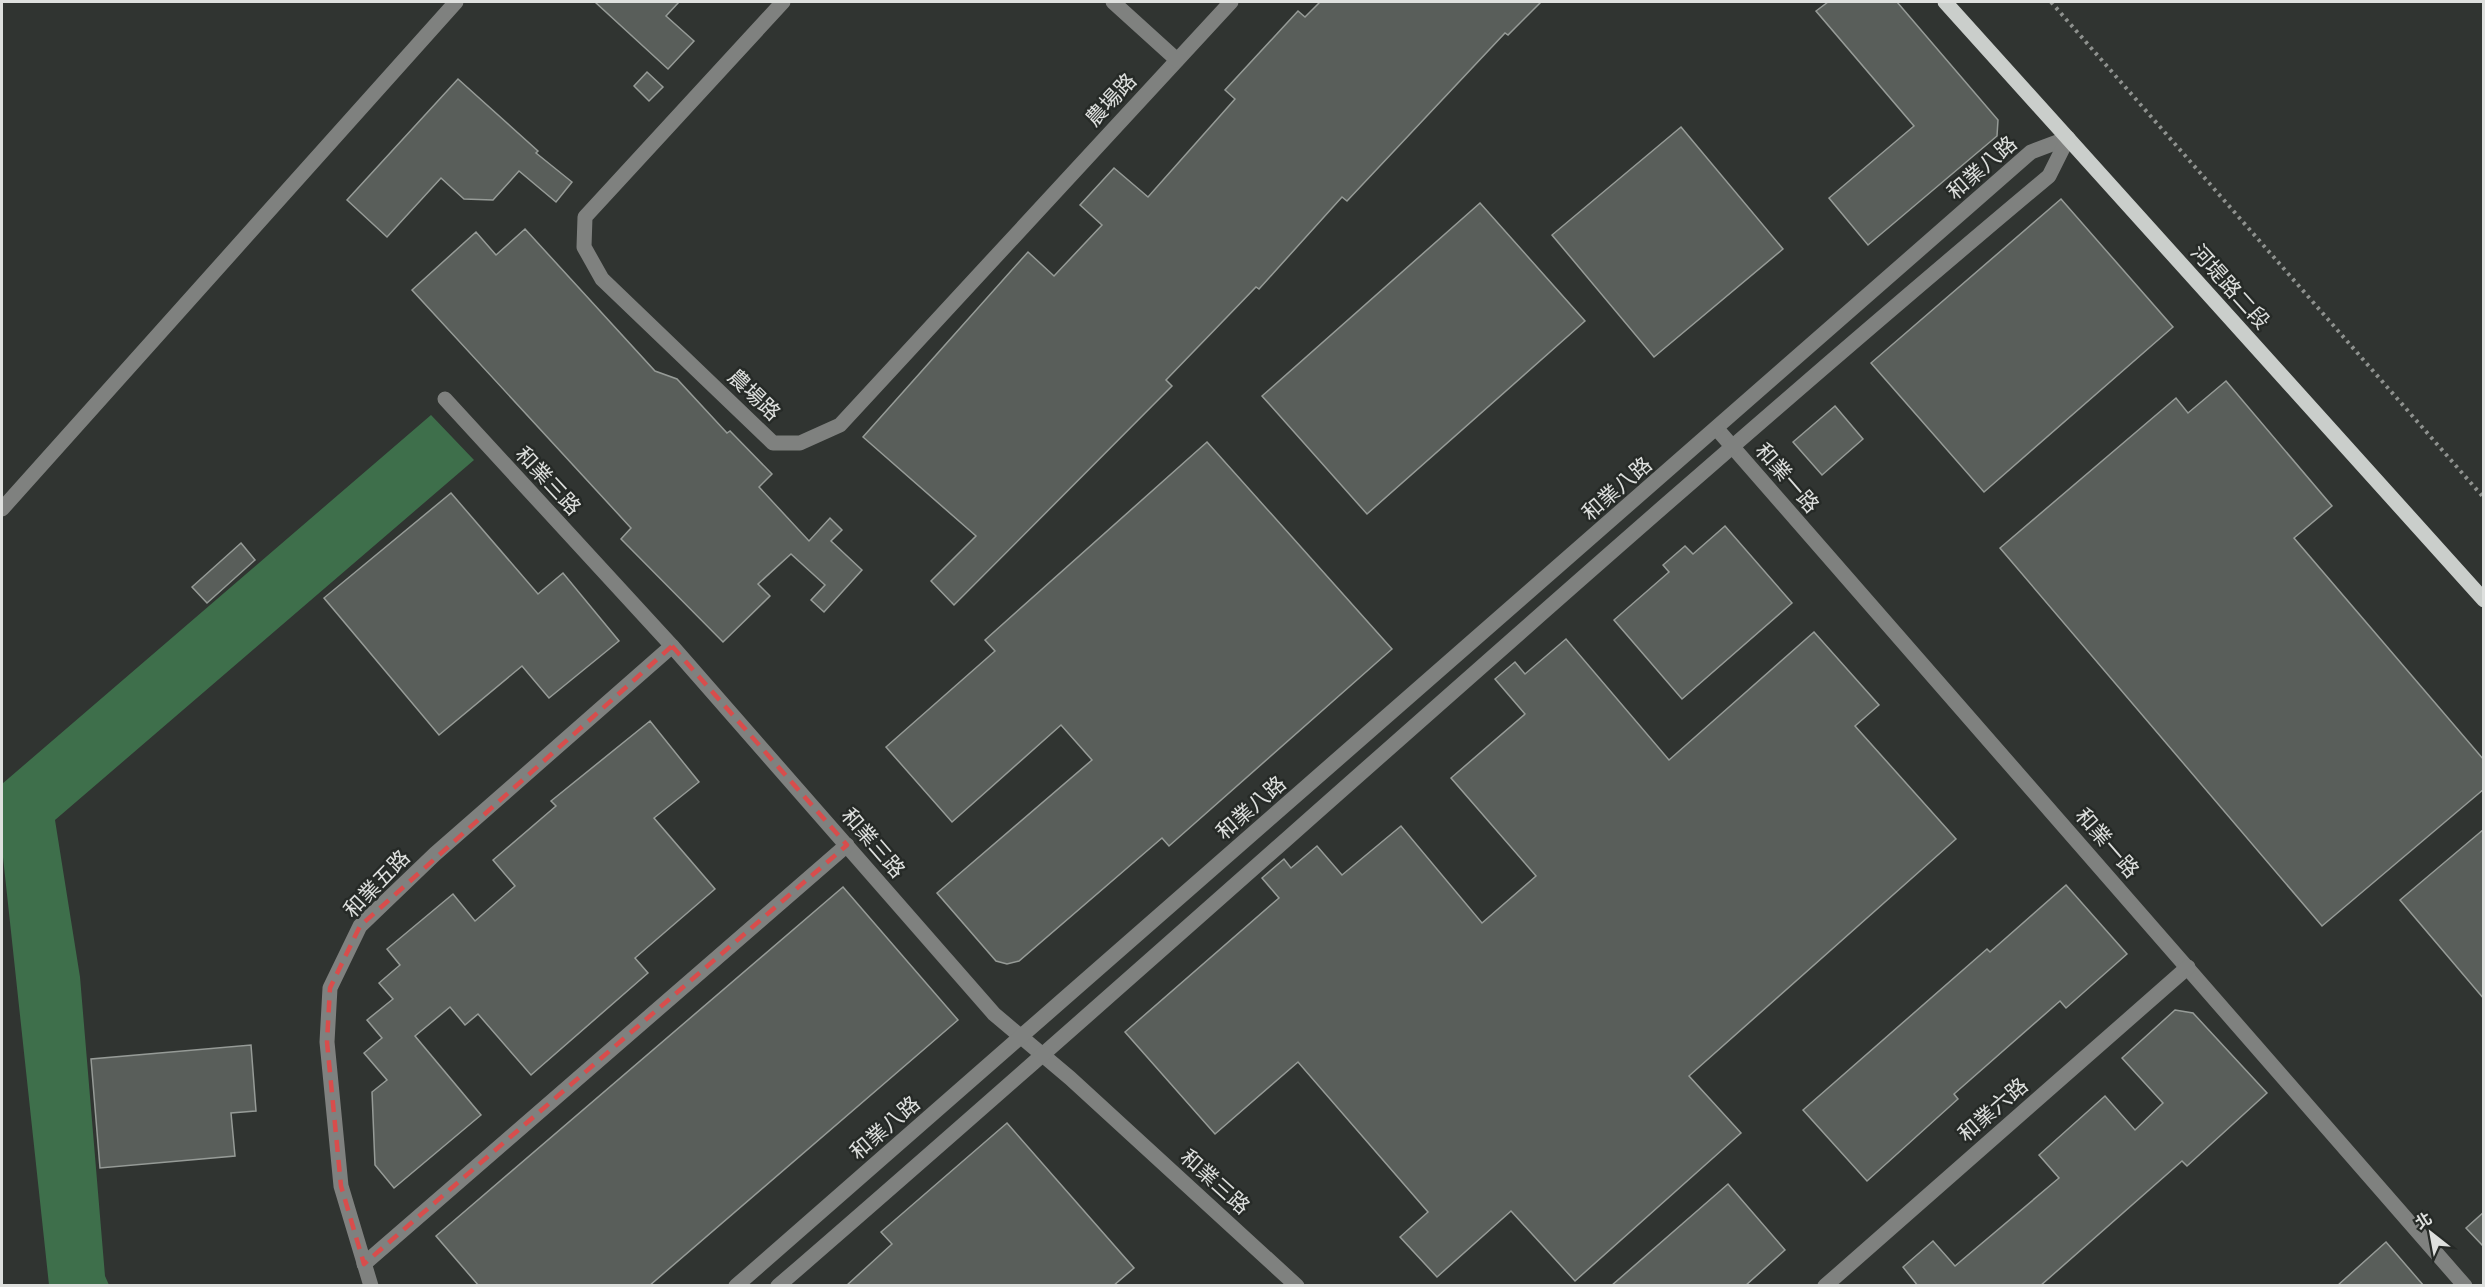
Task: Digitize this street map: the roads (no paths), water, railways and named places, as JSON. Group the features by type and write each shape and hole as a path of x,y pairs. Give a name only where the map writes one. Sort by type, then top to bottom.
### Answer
{"main road":[{"name":"河堤路二段","path":"1945,2 2484,600"}],"street":[{"path":"2,509 456,2"},
{"name":"農場路","path":"783,2 585,217 584,247 602,279 773,443 800,443 840,425 1231,2"},
{"path":"1113,2 1177,60"},
{"path":"778,1286 1043,1056 1733,447 2049,176 2068,138"},
{"name":"和業八路","path":"736,1286 2031,152 2068,138"},
{"name":"和業三路","path":"445,399 672,646 994,1014 1297,1286"},
{"name":"和業一路","path":"1717,429 2465,1286"},
{"name":"和業五路","path":"371,1286 341,1186 327,1042 330,988 360,926 435,854 672,646"},
{"path":"364,1264 848,845"},
{"name":"和業六路","path":"1825,1286 2188,967"}]}
